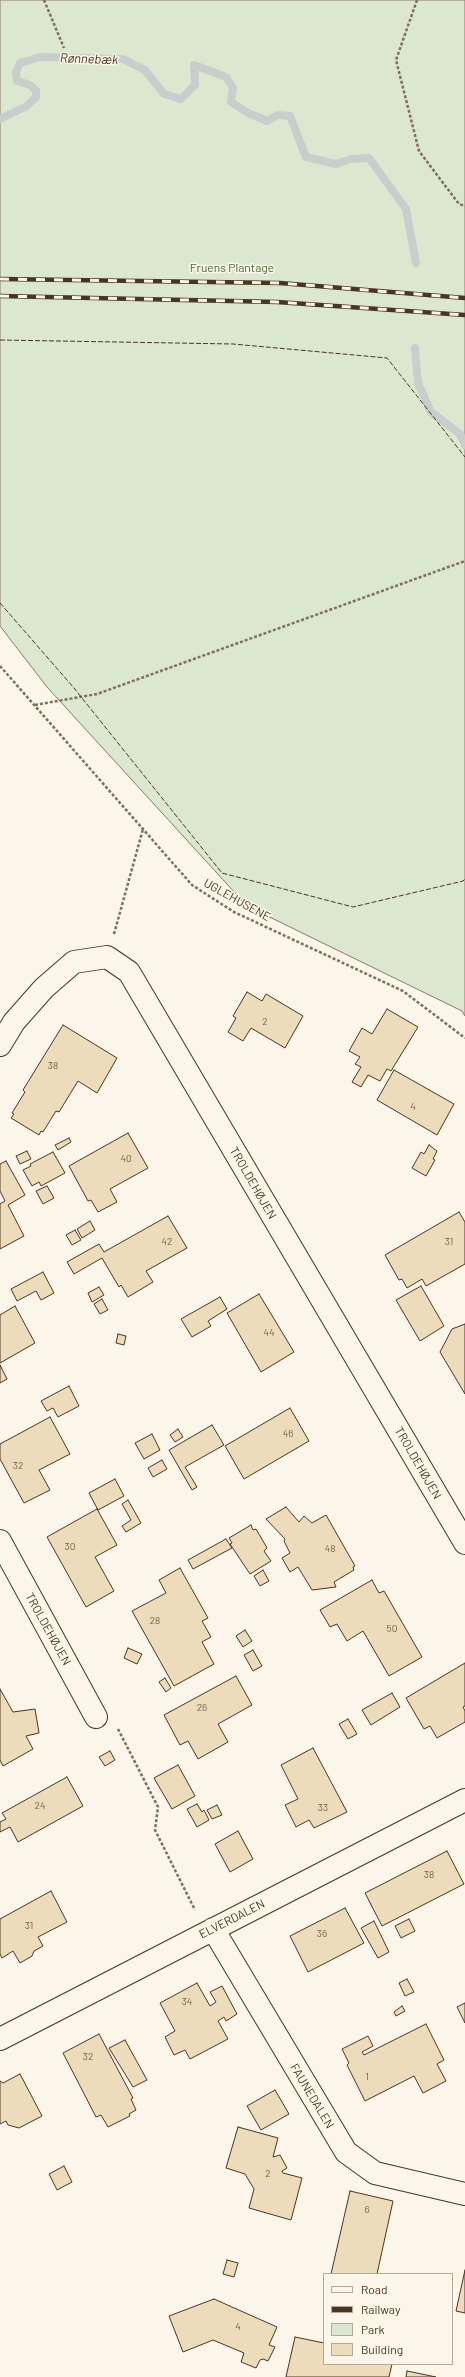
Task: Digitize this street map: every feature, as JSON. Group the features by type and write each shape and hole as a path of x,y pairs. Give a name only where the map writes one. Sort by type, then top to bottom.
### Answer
{"street":[{"path":"0,1045 14,1022 44,988 74,962 107,957"},
{"name":"TROLDEHØJEN","path":"107,957 129,972 465,1543"},
{"name":"TROLDEHØJEN","path":"0,1540 96,1717"},
{"name":"ELVERDALEN","path":"0,2039 465,1800"},
{"name":"FAUNEDALEN","path":"213,1929 346,2152 375,2173 465,2194"}],"path":[{"path":"44,0 64,48"},
{"path":"417,0 396,60 419,151 459,204 465,206"},
{"path":"34,705 97,694 465,561"},
{"name":"UGLEHUSENE","path":"0,666 192,885 234,912 403,991 465,1038"},
{"path":"107,957 143,829"},
{"path":"96,1717 114,1721 158,1807 155,1830 194,1909 213,1929"}],"green space":[{"name":"Fruens Plantage","path":"0,0 465,0 465,1016 462,1011 247,906 47,687 0,626"}],"building":[{"path":"247,992 262,1001 266,994 303,1016 285,1048 251,1028 243,1041 228,1032 236,1018 233,1016"},
{"path":"387,1009 418,1027 391,1071 387,1069 380,1081 368,1075 361,1087 352,1082 361,1067 355,1064 360,1057 349,1051 362,1028 372,1034"},
{"path":"63,1025 117,1058 97,1093 78,1081 59,1112 56,1111 43,1132 41,1131 39,1135 11,1118 14,1114 12,1113 25,1092 23,1090"},
{"path":"394,1070 454,1104 437,1135 377,1100"},
{"path":"128,1133 148,1168 110,1189 117,1202 98,1212 91,1200 88,1201 69,1166"},
{"path":"69,1138 71,1142 58,1150 55,1145"},
{"path":"429,1145 437,1151 433,1159 435,1160 426,1176 412,1168 421,1152 424,1154"},
{"path":"27,1151 31,1159 20,1164 16,1156"},
{"path":"53,1152 65,1173 41,1186 39,1182 32,1186 23,1170 31,1166 30,1164"},
{"path":"6,1161 25,1195 8,1205 24,1236 0,1249 0,1204 5,1201 0,1191 0,1164"},
{"path":"47,1186 54,1198 43,1204 36,1191"},
{"path":"459,1212 465,1222 465,1264 426,1286 422,1279 407,1288 402,1279 399,1280 385,1255"},
{"path":"168,1216 187,1248 146,1271 153,1282 128,1297 121,1285 119,1287 102,1258 74,1274 67,1262 99,1244 104,1252"},
{"path":"90,1221 95,1230 82,1238 77,1229"},
{"path":"75,1230 81,1240 72,1245 66,1235"},
{"path":"43,1272 54,1293 41,1300 36,1291 17,1301 11,1289"},
{"path":"421,1286 444,1326 420,1341 396,1300"},
{"path":"99,1287 104,1295 92,1302 88,1293"},
{"path":"259,1294 294,1352 261,1372 227,1313"},
{"path":"220,1297 227,1309 208,1321 211,1326 192,1337 181,1319"},
{"path":"102,1299 108,1310 100,1314 94,1304"},
{"path":"15,1306 35,1343 0,1363 0,1315"},
{"path":"465,1324 465,1394 440,1352 452,1329"},
{"path":"118,1334 126,1336 124,1345 116,1343"},
{"path":"0,1365 7,1379 0,1383"},
{"path":"69,1386 79,1406 58,1417 53,1408 47,1411 41,1401"},
{"path":"290,1408 309,1441 244,1479 225,1446"},
{"path":"50,1417 70,1454 39,1470 50,1490 24,1503 0,1459 0,1444"},
{"path":"212,1425 224,1445 185,1467 197,1487 192,1490 169,1450"},
{"path":"178,1429 183,1437 175,1442 170,1435"},
{"path":"152,1434 160,1450 144,1459 135,1443"},
{"path":"162,1460 167,1469 153,1477 148,1468"},
{"path":"115,1479 124,1496 98,1510 89,1493"},
{"path":"128,1500 141,1523 126,1532 122,1526 131,1520 122,1504"},
{"path":"286,1507 299,1522 304,1516 312,1523 326,1515 355,1566 353,1567 354,1570 334,1582 336,1587 312,1590 298,1567 290,1572 282,1558 290,1553 284,1541 285,1539 266,1519"},
{"path":"97,1509 117,1545 95,1557 114,1591 86,1607 47,1537"},
{"path":"251,1525 253,1530 256,1529 267,1548 264,1551 271,1561 250,1574 230,1544 232,1543 229,1538"},
{"path":"226,1539 232,1548 193,1569 188,1560"},
{"path":"180,1568 208,1618 202,1621 211,1637 202,1642 214,1664 174,1686 132,1611 166,1593 159,1580"},
{"path":"263,1570 269,1581 260,1586 254,1576"},
{"path":"372,1580 379,1593 384,1591 422,1657 389,1676 363,1631 347,1641 337,1624 330,1627 320,1610"},
{"path":"245,1630 252,1641 243,1647 236,1636"},
{"path":"128,1648 142,1654 137,1664 124,1658"},
{"path":"253,1650 262,1666 253,1671 244,1655"},
{"path":"465,1663 465,1706 463,1707 465,1711 465,1722 437,1738 430,1726 424,1729 406,1698"},
{"path":"236,1676 252,1705 218,1724 228,1742 198,1759 188,1741 180,1745 164,1715"},
{"path":"165,1678 171,1688 166,1692 159,1682"},
{"path":"0,1689 13,1712 35,1709 39,1733 26,1736 33,1749 3,1766 0,1760"},
{"path":"392,1693 400,1707 371,1725 362,1710"},
{"path":"348,1719 357,1734 348,1739 339,1724"},
{"path":"313,1748 347,1812 314,1828 309,1820 296,1827 285,1805 298,1799 281,1765"},
{"path":"110,1751 115,1760 105,1766 99,1757"},
{"path":"178,1765 195,1796 172,1809 154,1778"},
{"path":"67,1777 83,1806 18,1842 10,1827 0,1832 0,1822 6,1819 2,1813"},
{"path":"197,1804 202,1812 204,1810 209,1820 197,1827 187,1809"},
{"path":"217,1805 222,1815 212,1819 207,1810"},
{"path":"238,1831 253,1859 230,1872 215,1844"},
{"path":"447,1851 464,1884 382,1926 365,1893"},
{"path":"51,1891 67,1922 38,1937 43,1946 34,1951 32,1956 20,1963 13,1951 2,1958 0,1954 0,1919"},
{"path":"345,1908 364,1943 308,1972 290,1936"},
{"path":"409,1919 415,1931 401,1938 395,1926"},
{"path":"374,1921 389,1952 378,1958 361,1928"},
{"path":"407,1979 414,1992 405,1996 399,1983"},
{"path":"197,1983 210,2006 216,2002 210,1992 222,1986 237,2014 226,2021 224,2017 218,2021 228,2039 190,2059 185,2050 174,2055 165,2037 175,2031 160,2003"},
{"path":"465,2003 465,2023 457,2007"},
{"path":"402,2006 405,2011 396,2016 394,2012"},
{"path":"426,2024 444,2060 437,2064 446,2081 423,2093 414,2076 365,2101 347,2065 349,2063 342,2049 368,2036 373,2046 362,2052 364,2055"},
{"path":"99,2034 133,2098 131,2099 136,2110 129,2114 130,2116 108,2127 101,2115 96,2117 63,2053"},
{"path":"125,2040 147,2080 133,2087 109,2048"},
{"path":"20,2074 42,2116 19,2128 8,2125 6,2121 0,2124 0,2081 3,2083"},
{"path":"275,2090 289,2114 261,2130 247,2106"},
{"path":"238,2127 278,2138 273,2157 280,2155 287,2168 282,2171 283,2173 302,2178 291,2220 249,2208 254,2189 245,2174 226,2168"},
{"path":"64,2166 72,2182 57,2190 49,2174"},
{"path":"350,2191 393,2201 377,2273 331,2273"},
{"path":"227,2260 238,2263 234,2277 223,2274"},
{"path":"465,2270 465,2313 456,2311"},
{"path":"214,2299 277,2327 269,2345 275,2347 268,2361 263,2359 260,2360 256,2368 241,2362 244,2353 213,2340 183,2352 169,2316"},
{"path":"295,2337 323,2343 323,2365 392,2365 389,2377 286,2377"},
{"path":"407,2371 436,2377 406,2377"}],"waterway":[{"name":"Rønnebæk","path":"0,119 27,106 36,97 36,90 30,85 17,81 16,72 20,63 40,57 123,59 145,70 164,94 181,99 195,85 194,65 226,77 233,88 231,102 248,113 267,121 278,115 290,116 306,157 336,164 351,159 369,158 406,209 416,263"},
{"name":"Rønnebæk","path":"415,348 418,383 431,412 460,434 465,445"}],"railway":[{"path":"0,279 280,283 465,298"},
{"path":"0,296 277,302 465,315"}],"fence":[{"path":"0,340 233,344 387,358 465,457"},
{"path":"0,603 74,688 222,873 353,907 463,881 465,879"}]}
